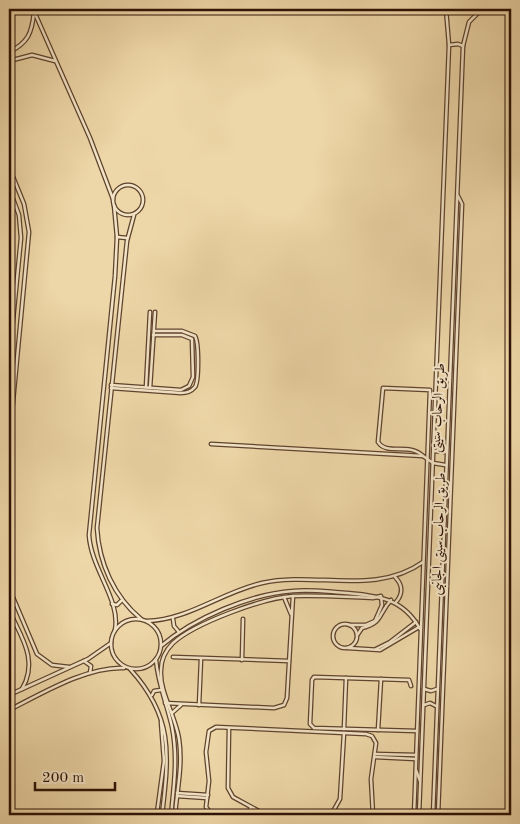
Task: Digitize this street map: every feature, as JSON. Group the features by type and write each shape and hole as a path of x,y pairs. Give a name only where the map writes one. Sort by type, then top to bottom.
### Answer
{"main road":[{"path":"502,9 511,13"}],"street":[{"name":"طريق الرحاب سيتى","path":"419,815 449,45 446,9"},
{"name":"طريق الرحاب سيتى","path":"433,815 445,465 463,46 470,22 482,9"},
{"path":"9,52 21,46 29,37 34,11"},
{"path":"9,695 84,661 110,643 115,630 116,618 112,604 96,569 90,542 97,447 115,276 117,237 114,206 90,138 34,11"},
{"path":"449,45 458,44 463,46"},
{"path":"9,61 32,55 55,61"},
{"path":"9,167 24,204 29,226 9,444"},
{"path":"113,199 116,191 124,186 136,187 142,194 144,202 140,210 134,215 127,238 98,513 98,542 107,572 121,600 141,620"},
{"path":"9,188 18,210 21,226 9,361"},
{"name":"طريق الرحاب سيتى الجانبى","path":"438,815 462,204 457,195"},
{"path":"114,206 124,215 134,215"},
{"path":"117,237 127,238"},
{"path":"16,290 19,293 24,291"},
{"path":"14,305 19,304 22,306"},
{"path":"148,388 153,333 150,312"},
{"path":"148,388 152,324 155,312"},
{"path":"111,386 168,393 189,392 197,383 193,342 190,337 153,333"},
{"path":"127,388 181,390 189,386 193,380 195,359"},
{"name":"طريق الرحاب سيتى الجانبى","path":"414,815 430,390 384,387 382,389 378,442 385,448 414,449 423,456"},
{"path":"429,429 434,430"},
{"path":"211,444 423,456 433,463 445,465"},
{"path":"97,447 105,446"},
{"path":"434,451 446,452"},
{"path":"96,458 104,459"},
{"path":"445,470 452,471"},
{"path":"425,522 431,522"},
{"path":"443,536 449,537"},
{"path":"115,630 122,623 131,620 173,619 234,592 276,580 377,580 394,577 423,562"},
{"path":"394,577 400,583 401,591 396,602"},
{"path":"442,585 447,585"},
{"path":"9,588 33,648 49,664 70,667"},
{"path":"161,646 179,632 238,604 272,594 310,591 381,596 396,602 404,608 421,631"},
{"path":"167,703 280,707 287,698 293,596"},
{"path":"381,596 382,605 375,621 371,624 338,626 333,637 338,646 380,650 419,627"},
{"path":"175,815 180,752 160,671 163,657 172,644 190,632 251,605 284,597 372,598 381,596"},
{"path":"284,597 292,615"},
{"path":"112,604 118,605 121,600"},
{"path":"348,648 354,644 362,628 372,626 377,622 391,600"},
{"path":"9,610 27,651 30,668 22,689"},
{"path":"173,619 174,626 179,632"},
{"path":"242,660 243,619"},
{"path":"146,621 158,632 161,646 156,660 161,690 167,703"},
{"path":"349,625 355,629 360,648 379,648 416,622"},
{"path":"110,643 114,657 126,668"},
{"path":"27,651 32,651 33,648"},
{"path":"172,657 289,661"},
{"path":"199,705 201,659"},
{"path":"9,710 90,673 107,669 140,669 156,660"},
{"path":"84,661 90,666 90,673"},
{"path":"130,669 152,695 161,721 167,760 162,814 157,814 164,760 160,728 161,721"},
{"path":"438,670 444,670"},
{"path":"373,815 371,779 375,741 372,736 311,726 312,680 316,677 409,680 411,685 419,685"},
{"path":"331,815 340,800 346,678"},
{"path":"378,730 381,679"},
{"path":"424,689 431,691 438,689"},
{"path":"152,695 154,691 161,690"},
{"path":"424,706 430,703 436,706"},
{"path":"170,713 182,704"},
{"path":"170,713 176,760 171,815"},
{"path":"436,718 442,718"},
{"path":"212,815 206,809 209,781 206,752 209,731 214,727 344,731 417,730 423,720"},
{"path":"229,728 228,788 234,797 266,815"},
{"path":"375,755 406,759 416,757"},
{"path":"434,767 440,767"},
{"path":"416,769 420,783"},
{"path":"177,794 207,797"},
{"path":"248,815 251,807"}]}
